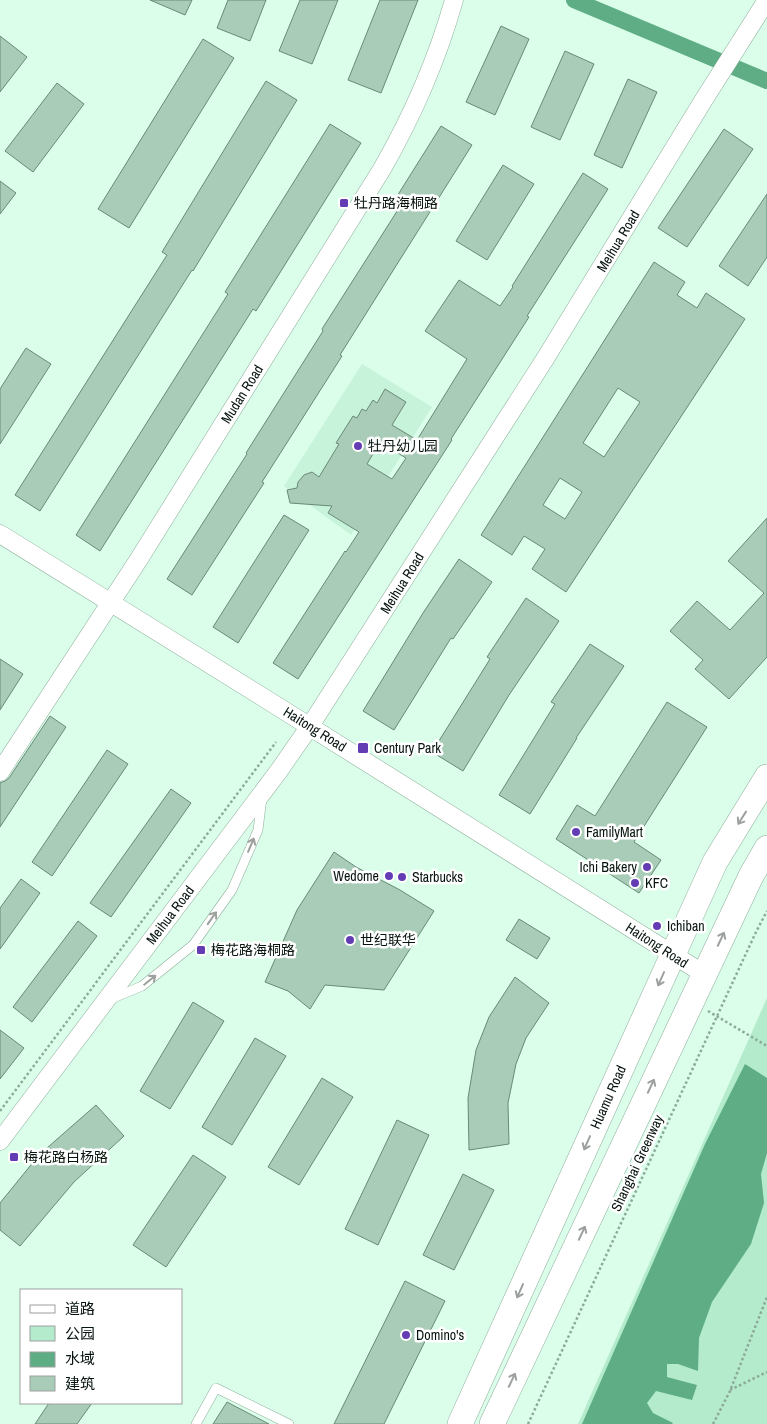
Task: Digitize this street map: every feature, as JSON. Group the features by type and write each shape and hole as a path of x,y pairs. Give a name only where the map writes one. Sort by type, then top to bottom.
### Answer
{"main road":[{"name":"Huamu Road","path":"460,1424 715,862 767,777"},
{"path":"492,1424 704,974 751,876 767,848"}],"street":[{"name":"Mudan Road","path":"0,772 112,602 387,162 409,120 431,70 454,0"},
{"name":"Meihua Road","path":"0,1141 262,793 310,726 545,359 766,0"},
{"name":"Haitong Road","path":"0,534 112,602 704,974"}],"lane":[{"path":"106,1001 142,986 193,946 232,890 258,830 262,793"},
{"path":"196,1424 216,1388 289,1424"}],"path":[{"path":"0,1111 276,742"},
{"name":"Shanghai Greenway","path":"528,1424 716,1016 767,911"},
{"path":"708,1012 767,1046"},
{"path":"713,1424 730,1390 767,1297"},
{"path":"730,1390 767,1372"}],"shaded area":[{"name":"牡丹幼儿园","path":"362,364 432,407 351,535 284,486"}],"green space":[{"path":"767,998 767,1424 578,1424"}],"water":[{"path":"745,1064 767,1078 767,1153 761,1174 764,1203 751,1244 712,1302 699,1338 698,1371 678,1364 667,1364 667,1377 697,1385 692,1400 656,1391 647,1403 653,1413 672,1424 582,1424 705,1144"}],"building":[{"path":"150,0 192,0 185,15"},
{"path":"228,0 266,0 250,41 217,28"},
{"path":"300,0 338,0 312,64 279,51"},
{"path":"380,0 418,0 381,93 348,80"},
{"path":"501,26 529,39 495,115 466,102"},
{"path":"0,36 27,57 0,92"},
{"path":"203,39 234,58 129,228 98,209"},
{"path":"565,51 594,64 560,140 531,127"},
{"path":"628,79 657,92 622,168 594,155"},
{"path":"266,81 297,100 193,271 40,511 15,495 167,255 162,252"},
{"path":"57,83 84,104 33,172 5,151"},
{"path":"330,124 361,143 256,311 253,309 100,551 76,535 228,294 225,292"},
{"path":"441,126 472,145 340,355 342,356 262,482 264,483 192,595 167,579 247,454 323,331 322,329 401,205 394,201"},
{"path":"724,129 753,149 687,247 658,228"},
{"path":"503,165 534,184 487,260 456,241"},
{"path":"583,173 608,189 527,316 529,317 452,440 298,679 273,663 359,532 328,513 332,506 290,503 287,490 297,488 298,482 304,475 312,472 319,477 339,444 336,443 353,416 357,418 362,409 366,411 373,400 377,403 385,389 406,402 392,425 417,440 467,359 425,331 459,280 500,306","holes":["380,442 406,458 392,479 367,464"]},
{"path":"0,181 16,193 0,214"},
{"path":"767,194 767,257 748,286 719,266"},
{"path":"654,262 685,282 677,295 697,308 706,293 745,319 566,592 532,569 545,549 524,536 512,555 481,535","holes":["618,388 640,402 604,457 583,443","560,478 582,492 565,519 543,505"]},
{"path":"26,348 51,364 0,444 0,389"},
{"path":"284,515 309,530 238,643 213,627"},
{"path":"767,518 767,657 729,699 695,669 703,660 670,631 697,601 730,630 764,593 728,561"},
{"path":"459,559 492,582 453,639 451,638 394,730 363,711 423,613"},
{"path":"526,598 559,621 509,695 463,771 432,752 490,659 487,657"},
{"path":"590,644 624,666 576,738 530,814 499,795 555,704 551,702"},
{"path":"0,659 23,674 0,710"},
{"path":"667,702 707,727 634,842 661,860 639,893 556,839 577,805 595,816"},
{"path":"50,716 66,727 0,827 0,783 9,778"},
{"path":"107,750 128,764 52,876 32,862"},
{"path":"171,789 191,803 111,917 90,903"},
{"name":"世纪联华","path":"334,852 356,867 400,890 434,911 384,990 325,985 310,1009 288,991 265,982 297,910"},
{"path":"21,879 40,893 0,949 0,908"},
{"path":"519,919 550,938 537,959 506,940"},
{"path":"78,921 97,936 32,1022 13,1007"},
{"path":"515,977 549,1003 526,1038 516,1064 508,1103 509,1144 469,1150 468,1098 476,1050 489,1017"},
{"path":"193,1002 224,1021 170,1109 140,1091"},
{"path":"0,1030 24,1048 0,1079"},
{"path":"255,1038 286,1056 232,1145 202,1127"},
{"path":"322,1078 353,1097 299,1185 268,1167"},
{"path":"96,1105 124,1136 74,1182 20,1246 0,1230 0,1203 39,1155"},
{"path":"397,1120 429,1135 378,1245 345,1229"},
{"path":"193,1155 226,1177 166,1267 133,1245"},
{"path":"463,1174 494,1190 454,1270 423,1255"},
{"path":"405,1281 445,1301 384,1424 334,1424"},
{"path":"227,1402 269,1424 213,1424"},
{"path":"48,1404 91,1404 77,1424 35,1424"}],"waterway":[{"path":"574,0 767,81"}],"place":[{"name":"牡丹路海桐路","path":"344,203"},
{"name":"牡丹幼儿园","path":"358,446"},
{"name":"Century Park","path":"363,748"},
{"name":"FamilyMart","path":"576,832"},
{"name":"Ichi Bakery","path":"647,867"},
{"name":"Wedome","path":"389,876"},
{"name":"Starbucks","path":"402,877"},
{"name":"KFC","path":"635,883"},
{"name":"Ichiban","path":"657,926"},
{"name":"世纪联华","path":"350,940"},
{"name":"梅花路海桐路","path":"201,950"},
{"name":"梅花路白杨路","path":"14,1157"},
{"name":"Domino's","path":"406,1335"}]}
